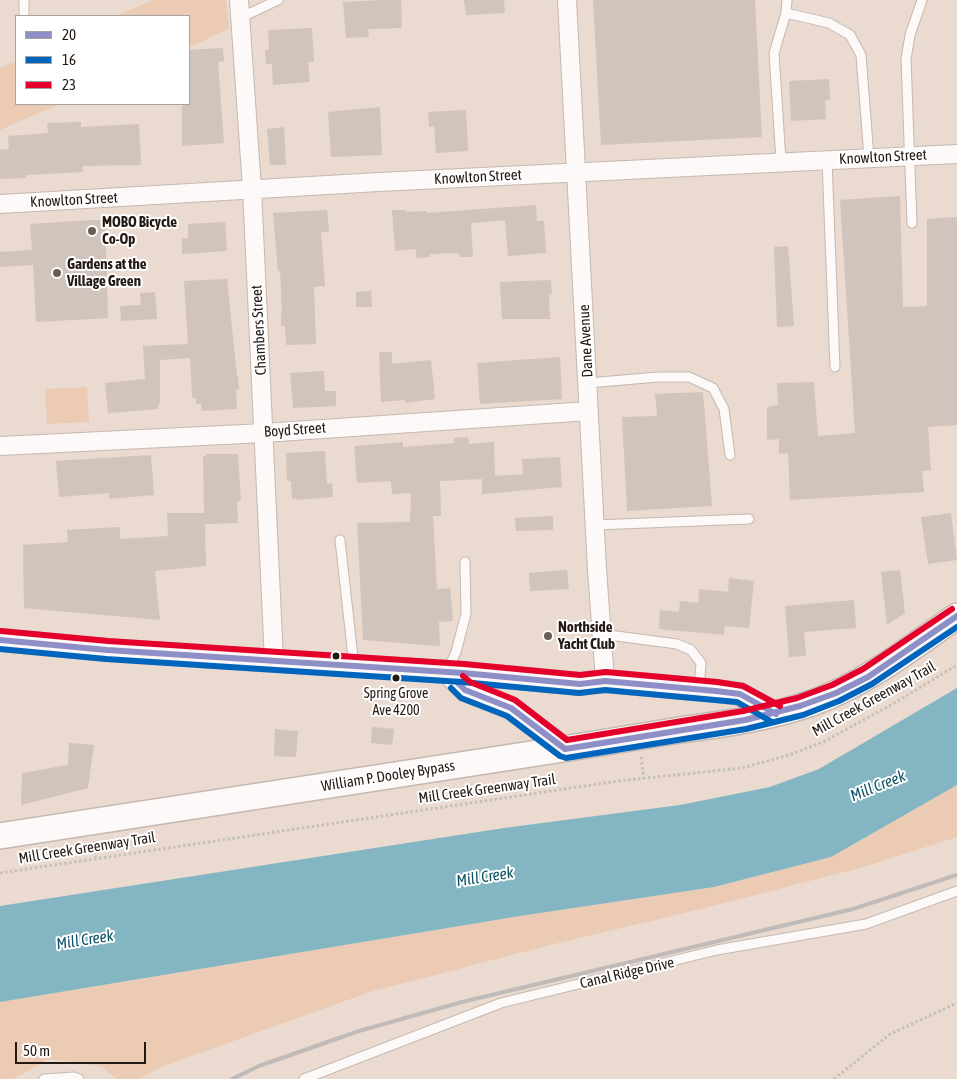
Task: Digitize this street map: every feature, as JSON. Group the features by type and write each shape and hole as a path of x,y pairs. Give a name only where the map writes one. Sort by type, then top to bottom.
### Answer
{"main road":[{"name":"William P. Dooley Bypass","path":"0,836 565,749 776,714 811,703 859,682 957,616"}],"street":[{"name":"Chambers Street","path":"239,0 252,189 274,661"},
{"name":"Dane Avenue","path":"567,0 604,681"},
{"name":"Knowlton Street","path":"0,204 781,161 957,154"},
{"name":"Boyd Street","path":"0,446 264,432 589,411"},
{"path":"0,640 117,650 447,672 580,684 604,681 699,690 740,694 776,714"},
{"path":"447,672 465,690 511,708 565,749"}],"lane":[{"path":"24,0 24,15"},
{"path":"240,18 278,0"},
{"path":"781,161 774,53 788,0"},
{"path":"912,223 906,59 910,36 922,0"},
{"path":"786,13 829,24 850,36 861,55 869,158"},
{"path":"827,160 835,366"},
{"path":"588,384 658,377 689,377 713,388 724,409 730,455"},
{"path":"595,525 748,519"},
{"path":"340,540 354,666"},
{"path":"447,672 456,652 466,614 465,562"},
{"path":"601,634 677,644 691,650 701,663 699,690"},
{"name":"Canal Ridge Drive","path":"304,1079 501,1003 717,950 866,924 957,891"},
{"path":"44,1079 74,1077 80,1079"}],"path":[{"name":"Mill Creek Greenway Trail","path":"0,873 608,782 742,768 789,756 823,742 957,666"},
{"path":"834,1079 890,1034 957,1003"}],"shaded area":[{"path":"153,0 226,0 229,29 190,47 190,15 118,15"},
{"path":"15,61 15,105 57,105 0,130 0,68"},
{"path":"87,387 89,422 47,424 45,389"},
{"path":"957,785 957,837 864,867 370,992 161,1067 139,1079 117,1079 101,1066 49,1059 13,1079 0,1079 0,1002 520,916 714,887 831,857"}],"water":[{"name":"Mill Creek","path":"957,688 957,785 831,857 714,887 520,916 0,1002 0,906 504,828 680,805 770,787 819,769"}],"building":[{"path":"401,0 402,28 368,29 369,37 346,38 343,2"},
{"path":"464,0 504,0 505,13 466,15"},
{"path":"593,0 755,0 762,137 601,145"},
{"path":"312,28 314,62 308,62 310,82 273,85 272,64 266,64 265,50 269,50 268,30"},
{"path":"223,48 224,61 218,62 224,143 182,146 182,105 190,105 190,50"},
{"path":"829,79 830,100 825,100 826,119 791,121 789,81"},
{"path":"380,107 382,155 331,157 328,112"},
{"path":"466,110 468,151 436,153 434,126 429,127 428,112"},
{"path":"81,122 81,127 139,124 141,165 83,166 83,172 26,175 26,178 0,179 0,150 9,149 8,136 48,133 47,123"},
{"path":"284,127 286,165 270,165 267,129"},
{"path":"900,196 903,307 927,306 927,219 957,217 957,425 928,427 931,470 922,471 924,492 790,500 788,453 779,454 779,439 767,440 767,407 778,405 777,383 814,382 818,436 855,433 840,200"},
{"path":"536,205 537,221 544,221 546,253 508,256 505,220 471,223 473,257 460,257 459,253 429,254 430,257 416,258 416,249 395,251 392,210 406,210 407,212 427,211 427,213"},
{"path":"327,210 329,232 321,232 325,286 314,287 316,344 286,345 285,326 281,326 280,271 278,271 273,213"},
{"name":"Gardens at the Village Green","path":"105,220 108,318 36,322 33,265 0,267 0,252 32,250 30,224"},
{"path":"225,222 227,251 182,254 182,239 188,238 188,224"},
{"path":"788,246 794,326 777,327 774,247"},
{"path":"227,279 239,389 236,390 237,409 202,411 201,404 196,404 196,398 192,398 190,358 160,360 160,404 158,404 158,409 108,413 105,383 145,379 143,346 188,344 184,281"},
{"path":"551,280 552,294 549,294 550,319 502,319 500,282"},
{"path":"371,291 372,307 356,307 356,292"},
{"path":"155,292 157,319 121,321 120,306 141,305 140,293"},
{"path":"379,352 392,352 392,364 431,360 435,399 405,403 405,400 381,402"},
{"path":"560,357 562,399 480,404 477,363"},
{"path":"324,371 325,391 336,391 336,406 293,408 290,373"},
{"path":"703,392 712,506 627,511 622,417 657,416 655,394"},
{"path":"468,437 469,444 494,442 495,476 523,474 522,459 560,457 562,487 482,494 482,479 440,481 441,516 433,516 437,589 450,588 453,621 439,622 440,646 363,640 357,523 410,522 411,493 392,494 391,481 357,483 354,446 403,442 403,447 454,443 454,438"},
{"path":"325,451 327,484 332,483 333,497 292,499 291,482 287,480 286,453"},
{"path":"206,454 238,454 241,501 237,501 238,523 205,524 206,566 155,571 160,620 24,608 23,545 68,542 67,530 120,527 120,539 168,536 167,513 204,513 203,456 206,456"},
{"path":"151,455 154,495 109,499 109,493 59,497 56,461"},
{"path":"951,513 957,560 928,564 921,517"},
{"path":"553,516 553,530 516,531 515,518"},
{"path":"567,570 569,589 530,591 529,573"},
{"path":"900,570 905,613 887,625 881,572"},
{"path":"729,578 754,581 749,628 725,626 724,635 659,629 660,610 679,612 680,601 698,603 699,589 728,592"},
{"path":"854,600 856,628 804,632 806,656 789,657 785,606"},
{"path":"372,727 394,729 392,745 371,743"},
{"path":"275,729 298,731 296,757 274,756"},
{"path":"69,743 94,745 88,788 21,805 22,773 68,765"}],"railway":[{"path":"232,1079 259,1066 359,1031 462,1002 853,909 957,875"}],"transit line":[{"name":"23","path":"463,676 470,682 515,700 567,740 743,711 797,698 832,685 863,669 952,609"},
{"name":"20","path":"457,682 465,690 511,708 565,749 745,720 800,706 836,693 868,677 957,616"},
{"name":"16","path":"451,688 461,698 507,716 560,756 566,758 746,729 803,715 839,701 872,684 957,627"},
{"name":"23","path":"1,631 108,641 464,664 580,675 606,672 717,682 743,686 780,706"},
{"name":"20","path":"0,640 107,650 463,673 580,684 605,681 716,691 740,694 776,714"},
{"name":"16","path":"0,649 106,659 462,682 579,693 605,690 737,702 772,722"}],"place":[{"name":"MOBO Bicycle Co-Op","path":"92,231"},
{"name":"Gardens at the Village Green","path":"57,273"},
{"name":"Northside Yacht Club","path":"548,636"},
{"name":"Spring Grove Ave 4200","path":"396,678"}]}
